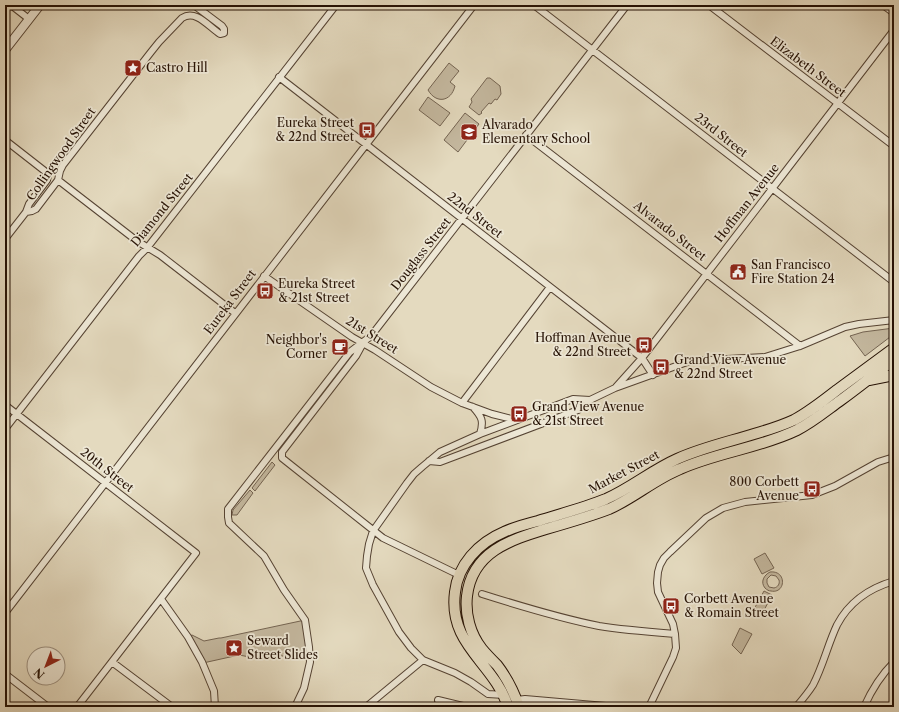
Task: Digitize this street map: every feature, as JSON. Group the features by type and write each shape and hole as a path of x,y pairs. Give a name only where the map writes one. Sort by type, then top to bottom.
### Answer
{"main road":[{"name":"Market Street","path":"508,707 504,695 492,675 469,648 460,633 456,616 454,600 459,575 475,551 488,541 504,532 596,503 614,495 676,459 774,428 793,420 812,409 894,348"},
{"name":"Market Street","path":"518,703 502,673 482,649 476,639 471,629 468,614 467,595 471,580 479,565 489,555 502,545 516,538 610,508 680,468 793,432 817,417 894,360"},
{"path":"867,380 894,375"}],"street":[{"path":"11,5 29,19"},
{"path":"5,50 40,5"},
{"name":"Collingwood Street","path":"26,212 36,209 58,180 63,165 159,42 182,18 190,15 198,18 220,34 224,33 222,26 194,5"},
{"name":"Diamond Street","path":"5,429 336,5"},
{"name":"Eureka Street","path":"5,613 474,5"},
{"name":"23rd Street","path":"534,5 894,282"},
{"name":"Douglass Street","path":"295,707 304,688 310,662 305,620 284,590 264,556 229,523 228,509 350,352 372,336 627,5"},
{"name":"Elizabeth Street","path":"709,5 894,146"},
{"path":"883,5 894,13"},
{"name":"Hoffman Avenue","path":"615,388 642,358 894,30"},
{"name":"22nd Street","path":"279,77 642,358 653,375"},
{"name":"Alvarado Street","path":"526,135 800,346"},
{"name":"Collingwood Street","path":"5,140 46,172 48,176 47,180 29,204 26,212 5,240"},
{"path":"58,180 235,314"},
{"name":"21st Street","path":"264,276 352,337 431,386 462,403 492,414 516,420"},
{"path":"462,403 550,287"},
{"path":"429,461 440,462 578,410 590,400 615,388 690,362 765,357 800,346 845,327 894,320"},
{"name":"Douglass Street","path":"363,343 356,356 282,452 282,458 373,531"},
{"path":"504,695 488,694 455,673 423,660 411,648 399,632 373,585 366,568 367,556 373,531 406,483 414,474 440,452 480,434 573,399 590,400"},
{"name":"20th Street","path":"5,405 196,553 161,599"},
{"path":"472,406 481,416 483,425 480,434"},
{"path":"649,707 676,648 675,634 670,616 658,592 658,572 664,558 706,518 723,508 745,502 812,495 835,486 878,462 894,457"},
{"path":"373,531 383,538 459,575"},
{"path":"796,707 806,696 812,685 837,624 846,610 860,597 872,589 894,581"},
{"path":"482,594 543,612 597,625 612,628 675,634"},
{"path":"77,707 161,599 188,637 202,662 214,691 215,707"},
{"path":"366,707 423,660"},
{"path":"112,662 172,707"},
{"path":"864,707 876,683 894,662"},
{"path":"5,674 48,707"},
{"path":"518,703 525,699 617,707"},
{"path":"438,700 467,707"}],"shaded area":[{"path":"449,63 459,71 450,82 455,86 453,91 447,98 435,98 428,90"},
{"path":"487,78 490,78 500,86 501,94 497,100 495,99 491,104 489,103 479,115 469,107 472,102 471,99"},
{"path":"428,97 450,113 440,126 419,110"},
{"path":"465,113 479,124 458,152 444,140"},
{"path":"894,328 894,334 865,356 850,336 863,332"},
{"path":"272,462 275,465 255,491 252,488"},
{"path":"250,490 253,493 237,515 232,515 233,510"},
{"path":"765,553 774,568 762,574 754,559"},
{"path":"776,572 782,578 782,586 780,589 770,591 765,588 763,581 764,577 768,573","holes":["771,575 776,576 779,580 777,587 769,587 767,579"]},
{"path":"764,591 772,595 761,616 753,611"},
{"path":"305,620 310,654 255,658 239,655 203,663 188,637 192,635 204,641"},
{"path":"740,628 752,634 741,654 732,645"}],"place":[{"name":"Castro Hill","path":"133,68"},
{"name":"Eureka Street & 22nd Street","path":"367,130"},
{"name":"Alvarado Elementary School","path":"469,132"},
{"name":"San Francisco Fire Station 24","path":"738,272"},
{"name":"Eureka Street & 21st Street","path":"265,291"},
{"name":"Hoffman Avenue & 22nd Street","path":"644,345"},
{"name":"Neighbor's Corner","path":"340,347"},
{"name":"Grand View Avenue & 22nd Street","path":"661,367"},
{"name":"Grand View Avenue & 21st Street","path":"519,414"},
{"name":"800 Corbett Avenue","path":"812,489"},
{"name":"Corbett Avenue & Romain Street","path":"671,606"},
{"name":"Seward Street Slides","path":"234,648"}]}
